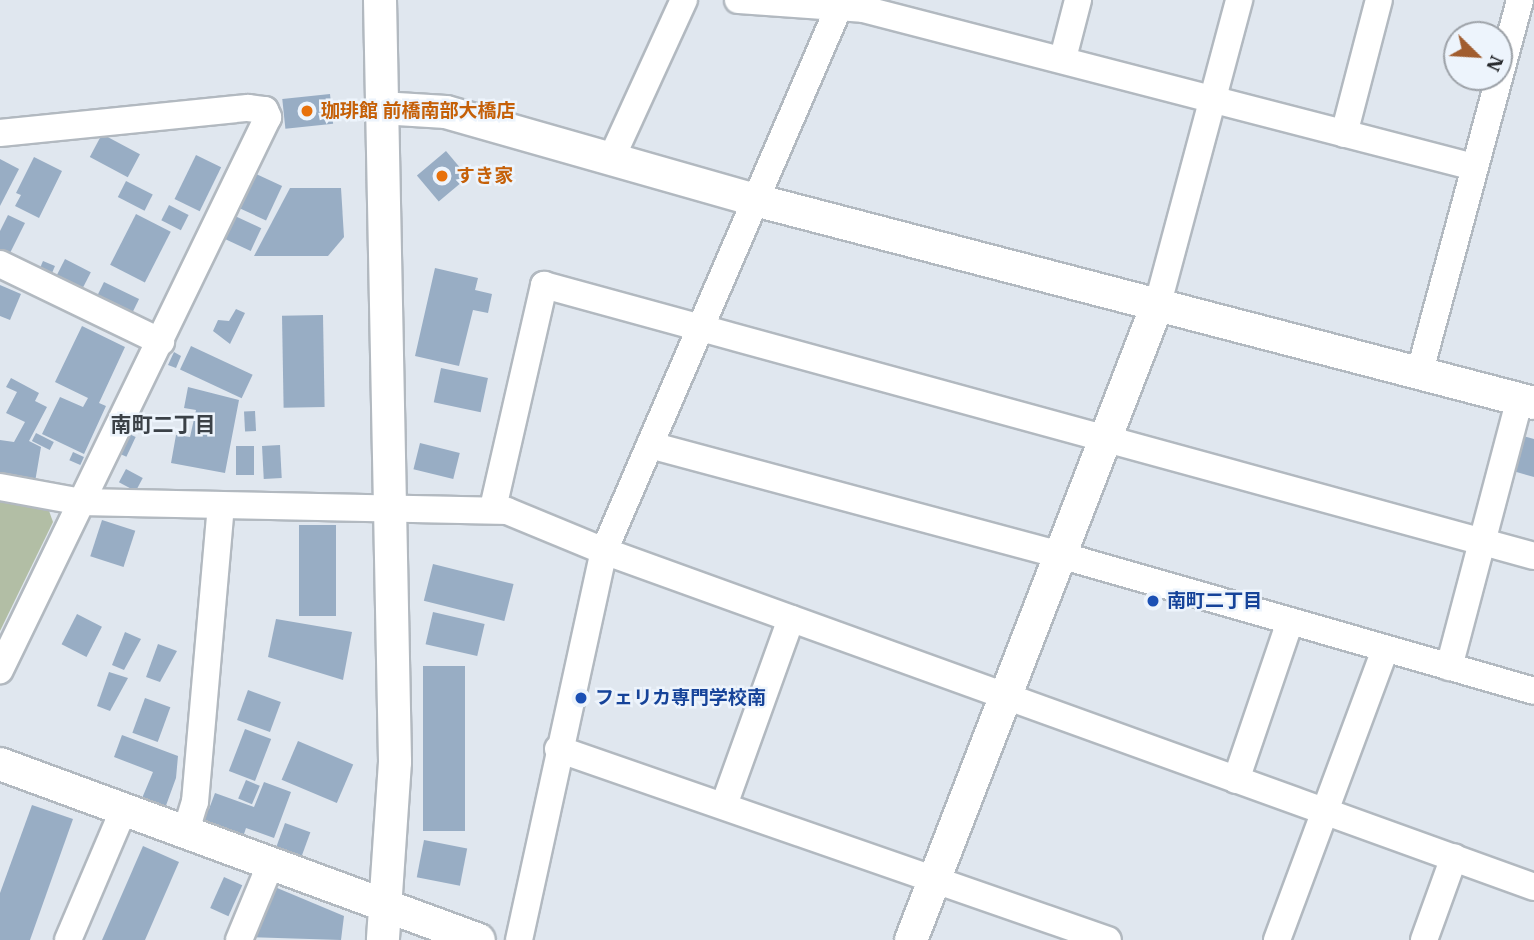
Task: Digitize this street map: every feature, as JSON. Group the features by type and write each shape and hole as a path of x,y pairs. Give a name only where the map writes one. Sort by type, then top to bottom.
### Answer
{"street":[{"path":"612,157 684,0"},
{"path":"738,0 841,2 1214,97 1474,167"},
{"path":"1063,58 1078,0"},
{"path":"911,940 1158,303 1239,0"},
{"path":"1344,134 1379,0"},
{"path":"1420,371 1520,0"},
{"path":"519,940 558,749 604,551 841,2"},
{"path":"381,14 395,762 383,940"},
{"path":"0,133 248,108 268,112 265,127 0,670"},
{"path":"381,108 446,111 754,200 1420,371 1527,401 1480,542 1449,667"},
{"path":"0,264 161,342"},
{"path":"493,508 544,285 698,330 1106,438 1534,556"},
{"path":"650,445 1060,555 1534,691"},
{"path":"0,486 82,502 390,509 493,508 1005,697 1534,887"},
{"path":"185,834 195,802 221,505"},
{"path":"724,805 790,618"},
{"path":"1236,780 1290,621"},
{"path":"1277,940 1385,649"},
{"path":"558,749 1108,940"},
{"path":"0,764 479,940"},
{"path":"68,940 123,811"},
{"path":"1424,940 1454,857"},
{"path":"239,940 270,865"}],"green space":[{"path":"0,500 48,508 53,522 0,631"}],"building":[{"name":"珈琲館 前橋南部大橋店","path":"330,94 333,124 285,129 282,99"},
{"path":"102,134 140,154 128,177 90,157"},
{"name":"すき家","path":"446,151 468,177 439,201 417,175"},
{"path":"196,155 221,167 200,211 175,199"},
{"path":"34,157 62,171 39,218 15,206 21,195 16,193"},
{"path":"0,159 19,169 0,206"},
{"path":"254,173 282,186 266,221 238,207"},
{"path":"126,181 153,195 145,211 118,197"},
{"path":"290,188 341,188 344,237 328,256 254,256"},
{"path":"169,205 189,215 181,230 161,220"},
{"path":"136,214 171,232 145,282 110,265"},
{"path":"8,215 25,223 8,257 0,253 0,231"},
{"path":"235,216 261,228 251,251 224,239"},
{"path":"65,259 91,272 80,294 54,280"},
{"path":"43,261 55,266 50,277 38,272"},
{"path":"435,268 478,278 475,290 492,294 488,313 473,310 459,366 415,356"},
{"path":"104,282 139,299 130,318 95,301"},
{"path":"0,285 21,294 10,320 0,316"},
{"path":"236,309 245,313 230,344 213,331 218,320 229,321"},
{"path":"323,315 325,407 284,408 282,316"},
{"path":"82,326 125,347 99,403 106,406 84,454 42,434 60,397 83,407 88,398 55,382"},
{"path":"191,346 253,375 242,398 180,370"},
{"path":"174,352 181,356 176,368 168,365"},
{"path":"441,368 488,378 481,412 434,402"},
{"path":"11,378 39,393 35,401 47,407 29,441 41,447 35,482 0,476 0,440 14,442 25,422 6,413 17,392 6,387"},
{"path":"188,387 239,400 225,473 171,463 176,435 190,437 196,410 184,408"},
{"path":"255,411 256,431 245,432 244,412"},
{"path":"123,431 136,437 126,457 114,451"},
{"path":"36,433 54,442 50,450 32,441"},
{"path":"1523,436 1534,439 1534,477 1513,471"},
{"path":"420,443 460,453 453,479 413,469"},
{"path":"280,445 282,478 264,479 262,446"},
{"path":"236,446 254,446 254,475 236,475"},
{"path":"73,452 84,457 80,465 69,460"},
{"path":"126,469 143,478 136,491 119,482"},
{"path":"102,520 135,531 124,567 90,556"},
{"path":"299,525 336,525 336,616 299,616"},
{"path":"433,564 514,584 504,621 424,601"},
{"path":"433,612 485,624 477,656 426,644"},
{"path":"77,614 102,627 87,657 62,644"},
{"path":"276,619 352,632 343,680 268,657"},
{"path":"125,632 141,639 124,670 112,665"},
{"path":"158,644 177,651 160,682 146,677"},
{"path":"423,666 465,666 465,831 423,831"},
{"path":"109,672 128,678 110,711 97,706"},
{"path":"248,690 281,702 270,732 237,720"},
{"path":"145,698 170,707 158,742 132,733"},
{"path":"245,729 271,739 255,781 229,771"},
{"path":"122,735 178,756 176,778 164,811 140,803 153,772 114,757"},
{"path":"298,741 353,764 337,803 282,780"},
{"path":"246,780 260,786 252,804 238,798"},
{"path":"264,782 291,792 274,838 246,828 241,843 205,827 198,818 199,805 209,809 215,793 254,807"},
{"path":"32,805 73,819 30,940 0,940 0,893"},
{"path":"285,823 310,832 300,860 275,851"},
{"path":"424,840 467,848 460,886 417,877"},
{"path":"143,846 179,862 145,940 102,940"},
{"path":"224,877 242,885 228,916 210,908"},
{"path":"270,885 344,916 341,940 248,937"}],"place":[{"name":"珈琲館 前橋南部大橋店","path":"307,111"},
{"name":"すき家","path":"442,176"},
{"name":"南町二丁目","path":"1153,601"},
{"name":"フェリカ専門学校南","path":"581,698"}],"district":[{"name":"南町二丁目","path":"163,424"}]}
